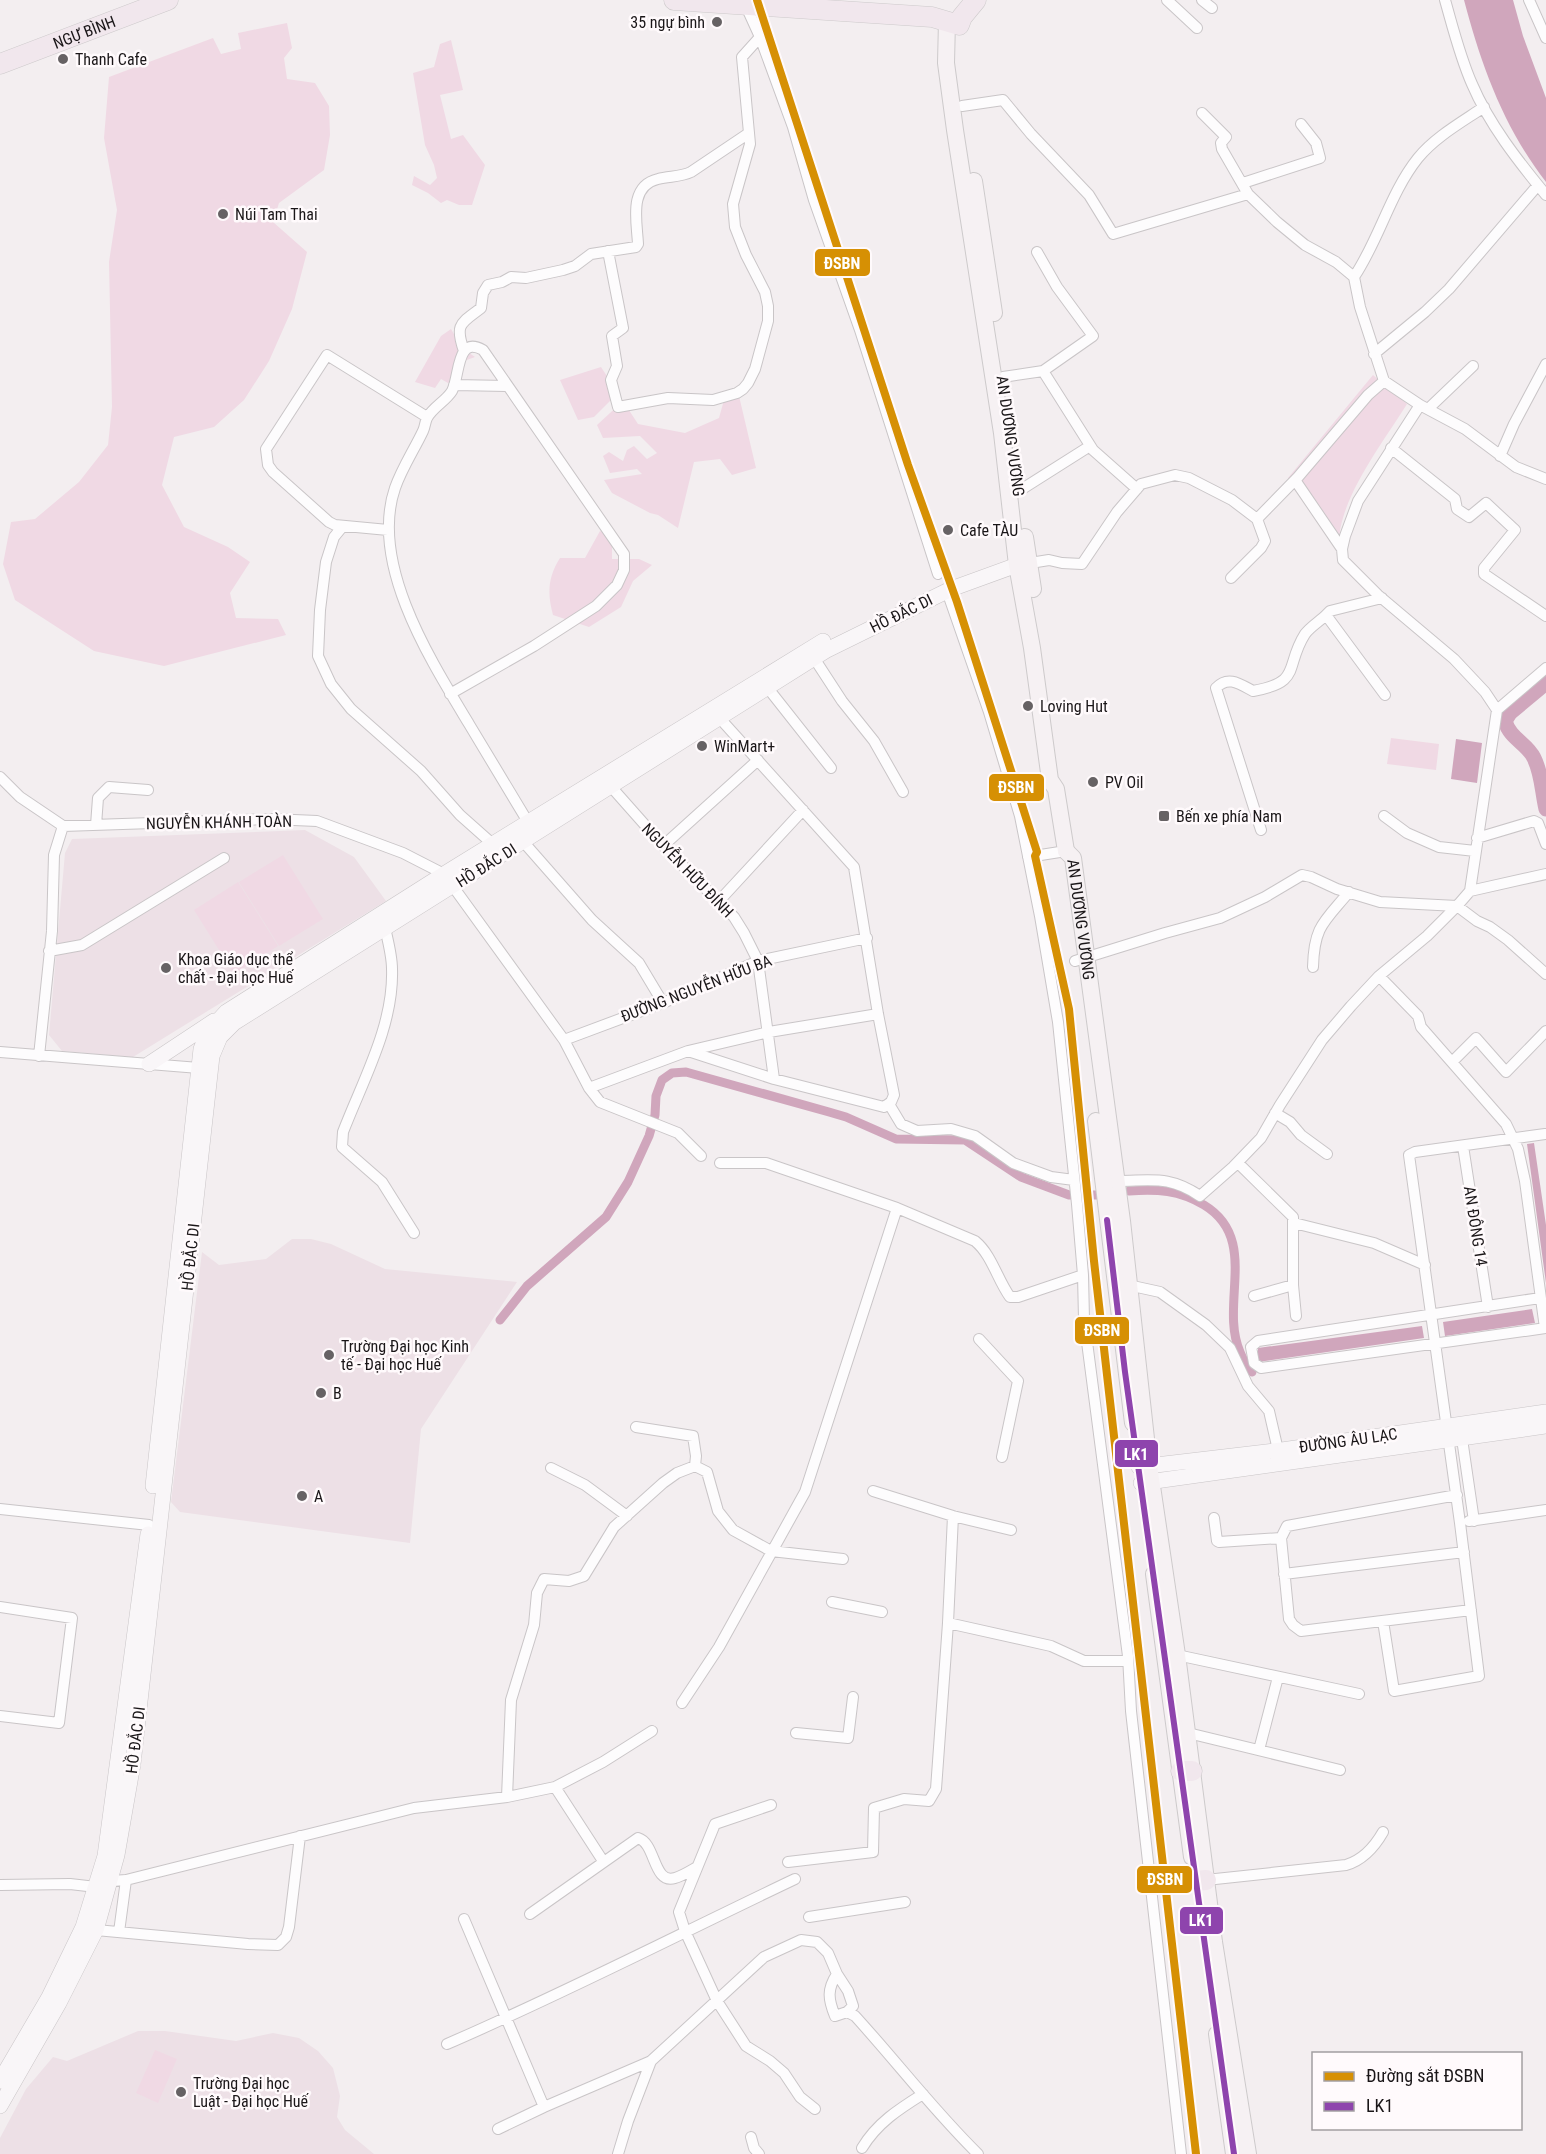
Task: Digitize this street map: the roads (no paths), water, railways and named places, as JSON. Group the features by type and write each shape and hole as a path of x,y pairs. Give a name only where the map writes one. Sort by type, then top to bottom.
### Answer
{"highway":[{"path":"674,0 707,4 756,3 932,17 953,23 962,17 976,0"},
{"path":"953,23 961,0"},
{"name":"NGỰ BÌNH","path":"0,64 156,2"}],"main road":[{"name":"AN DƯƠNG VƯƠNG","path":"953,23 1002,433 1023,564 1055,736 1060,779 1056,789 1066,851 1073,858 1080,959 1102,1127 1125,1372 1145,1474 1171,1656"},
{"name":"AN DƯƠNG VƯƠNG","path":"953,23 946,63 991,333 1003,377 1018,491 1023,564"},
{"name":"AN DƯƠNG VƯƠNG","path":"1102,1127 1117,1181 1145,1474"},
{"path":"1171,1656 1188,1733 1186,1771"},
{"path":"1171,1656 1234,2154"},
{"path":"1201,1881 1248,2154"}],"street":[{"path":"1167,0 1197,28"},
{"path":"1202,0 1212,8"},
{"path":"1445,0 1462,59 1484,106 1501,135 1546,195"},
{"path":"1529,0 1546,38"},
{"path":"756,3 760,38 793,127 814,200 860,330 938,574"},
{"path":"608,251 623,328 612,336 617,366 611,381 618,406 668,398 713,400 743,389 755,369 768,321 765,292 735,227 733,204 750,144 741,63 742,57 760,38"},
{"path":"962,105 1003,100 1031,134 1089,195 1113,234 1248,194"},
{"path":"1354,277 1365,261 1401,184 1418,157 1484,106"},
{"path":"1202,113 1226,137 1221,143 1221,148 1248,194 1305,245 1336,262 1354,277 1360,307 1384,381 1424,407 1465,429 1516,467 1546,479"},
{"path":"1243,183 1320,158 1316,143 1302,124"},
{"path":"464,351 460,341 461,323 482,308 483,293 488,285 511,277 526,278 563,270 575,266 591,254 636,248 638,244 635,202 650,182 691,172 749,133"},
{"path":"1374,354 1449,289 1538,185"},
{"path":"1003,377 1043,370 1093,336 1057,286 1037,252"},
{"path":"450,694 534,646 597,606 617,585 624,570 624,554 483,350 475,345 469,346 464,351 451,392 427,417 424,429 407,460 395,490 388,530 399,585 431,659 450,694 528,822"},
{"path":"388,530 343,526 329,522 279,479 268,465 266,454 268,444 327,355 427,417"},
{"path":"1500,456 1546,364"},
{"path":"1473,366 1424,407 1391,448 1358,501 1342,549 1343,560 1382,598 1454,659 1485,692 1497,710"},
{"path":"1043,370 1090,446 1137,489"},
{"path":"1257,519 1295,480 1368,395 1384,381"},
{"path":"454,385 507,386"},
{"path":"1018,491 1090,446"},
{"path":"1391,448 1455,499 1457,509 1469,518 1486,503 1515,530 1484,568 1484,574 1546,616"},
{"path":"1181,2154 1131,1711 1128,1661 1091,1388 1077,1204 1058,1022 1020,816 995,733 943,593 1023,564 1049,560 1082,564 1117,512 1141,484 1175,476 1189,478 1225,496 1257,519 1265,541 1231,578"},
{"path":"1295,480 1342,549"},
{"path":"343,526 334,537 326,562 320,610 318,656 331,684 351,709 421,771 460,815 498,849"},
{"name":"HỒ ĐẮC DI","path":"715,713 767,687 873,626 943,593"},
{"name":"HỒ ĐẮC DI","path":"201,1101 199,1068 201,1049 214,1034 226,1012 498,849 715,713 820,642 870,616 912,598 943,593"},
{"path":"1261,830 1216,687 1234,680 1253,691 1279,684 1287,678 1306,632 1330,611 1382,598"},
{"path":"1326,615 1384,695"},
{"path":"814,658 842,701 874,741 903,792"},
{"path":"1117,1181 1175,1182 1200,1196 1238,1163 1261,1138 1322,1040 1379,976 1427,936 1470,891 1497,710 1546,668"},
{"path":"767,687 831,768"},
{"path":"688,1052 774,1079 884,1107 891,1102 894,1095 854,867 715,713"},
{"path":"664,845 758,760"},
{"path":"0,777 20,797 63,826 54,855 50,951 39,1056"},
{"name":"HỒ ĐẮC DI","path":"518,836 528,822 606,781"},
{"name":"NGUYỄN HỮU ĐÍNH","path":"606,781 734,917 758,961 774,1079"},
{"path":"96,825 98,798 109,788 148,790"},
{"path":"719,901 802,810"},
{"path":"1384,816 1407,833 1439,847 1475,850"},
{"name":"NGUYỄN KHÁNH TOÀN","path":"63,826 271,819 317,821 404,853 448,880"},
{"path":"1477,838 1534,821 1538,824 1546,844"},
{"path":"518,836 592,920 639,963 663,1003"},
{"path":"1028,857 1066,851"},
{"path":"50,951 82,945 224,858"},
{"path":"1470,891 1546,874"},
{"path":"1080,959 1220,918 1265,897 1302,875 1380,902 1457,906 1508,940 1546,974"},
{"path":"448,880 564,1040 589,1088 600,1102 670,1129 682,1136 701,1156"},
{"name":"HỒ ĐẮC DI","path":"214,1034 385,928 448,880"},
{"path":"1313,967 1316,935 1349,892"},
{"path":"385,928 392,968 390,1004 378,1043 343,1132 342,1147 382,1182 414,1233"},
{"name":"ĐƯỜNG NGUYỄN HỮU BA","path":"564,1040 663,1003 758,961 867,938"},
{"path":"1379,976 1418,1016 1421,1027 1506,1124 1513,1137 1525,1181 1546,1328 1261,1368 1254,1363 1251,1347 1258,1341 1540,1298"},
{"path":"149,1064 226,1012"},
{"path":"589,1088 688,1052 769,1032 878,1014"},
{"path":"1452,1062 1476,1038 1506,1072 1546,1031"},
{"name":"HỒ ĐẮC DI","path":"0,2081 49,1997 83,1927 105,1856 182,1267 201,1101 212,1056 214,1034"},
{"path":"0,1052 199,1068"},
{"path":"888,1104 901,1124 917,1131 951,1128 975,1136 1013,1163 1075,1184"},
{"path":"1275,1113 1290,1122 1301,1135 1328,1154"},
{"path":"1474,1521 1436,1344 1409,1155 1415,1152 1513,1137 1546,1135"},
{"name":"AN ĐÔNG 14","path":"1463,1146 1488,1307"},
{"path":"720,1162 766,1163 897,1208 975,1241 985,1250 1003,1287 1010,1296 1014,1297 1060,1284 1083,1275"},
{"path":"1238,1163 1293,1217 1293,1285 1296,1316"},
{"path":"682,1703 719,1647 805,1492 897,1208"},
{"path":"1294,1223 1374,1243 1425,1264"},
{"name":"HỒ ĐẮC DI","path":"0,2106 59,2003 118,1881 133,1764 182,1267"},
{"path":"1128,1285 1160,1292 1206,1325 1230,1348 1248,1386 1269,1411 1270,1456"},
{"path":"1254,1296 1293,1285"},
{"path":"979,1339 1018,1381 1002,1457"},
{"name":"ĐƯỜNG ÂU LẠC","path":"1145,1474 1454,1431 1546,1412"},
{"name":"ĐƯỜNG ÂU LẠC","path":"1454,1431 1546,1426"},
{"path":"636,1427 693,1436 695,1466"},
{"path":"1383,1621 1394,1690 1479,1676 1457,1495 1454,1431"},
{"path":"507,1797 511,1700 534,1625 537,1593 544,1579 569,1581 584,1576 614,1527 677,1473 695,1466 707,1472 718,1511 725,1521 734,1530 771,1551 843,1559"},
{"path":"551,1468 585,1485 627,1516"},
{"path":"873,1491 953,1516 1011,1530"},
{"path":"1457,1495 1287,1526 1281,1538 1289,1619 1301,1631 1471,1610"},
{"path":"0,1509 149,1525"},
{"path":"1460,1523 1546,1510"},
{"path":"788,1862 873,1851 874,1808 904,1799 929,1800 933,1796 936,1788 948,1623 953,1516"},
{"path":"1214,1518 1219,1542 1281,1538"},
{"path":"1284,1574 1464,1552"},
{"path":"832,1602 882,1612"},
{"path":"0,1607 72,1618 59,1723 0,1716"},
{"path":"948,1623 1051,1646 1084,1661 1128,1661"},
{"path":"1171,1656 1359,1694"},
{"path":"1259,1750 1278,1677"},
{"path":"796,1733 848,1738 853,1697"},
{"path":"119,1932 118,1881 414,1808 507,1797 555,1787 603,1762 652,1731"},
{"path":"1188,1733 1340,1770"},
{"path":"555,1787 603,1861"},
{"path":"771,1805 715,1824 679,1912 685,1931 717,2001 746,2046 784,2073 800,2097 815,2109"},
{"path":"1201,1881 1346,1865 1368,1852 1383,1832"},
{"path":"96,1930 278,1945 286,1937 289,1927 300,1836"},
{"path":"530,1914 638,1838 648,1845 659,1872 667,1878 672,1879 697,1867"},
{"path":"447,2044 566,1991 795,1879"},
{"path":"0,1885 70,1884 96,1887"},
{"path":"809,1917 905,1902"},
{"path":"464,1919 544,2107"},
{"path":"498,2129 651,2061 764,1957 801,1940 818,1942 828,1953 837,1974 848,1991 853,2006 847,2012 835,2016 828,1999 830,1985 837,1974"},
{"path":"847,2012 855,2016 953,2130 978,2154"},
{"path":"619,2153 628,2121 651,2061"},
{"path":"862,2148 870,2134 887,2118 923,2094"},
{"path":"751,2137 754,2148 759,2154"}],"waterway":[{"path":"1546,683 1510,713 1505,721 1507,727 1527,748 1537,764 1546,809"},
{"path":"500,1320 527,1286 606,1217 628,1182 649,1136 655,1115 656,1096 662,1080 672,1073 686,1072 846,1117 896,1139 965,1140 1021,1177 1069,1195 1097,1195"},
{"path":"1129,1191 1149,1190 1177,1193 1204,1205 1221,1219 1230,1236 1234,1254 1235,1333 1242,1357 1252,1372"}],"rail line":[{"name":"ĐSBN","path":"757,0 908,465 957,602 1037,852 1035,856 1069,1009 1094,1261 1196,2154"}],"place":[{"name":"35 ngự bình","path":"717,22"},
{"name":"Thanh Cafe","path":"63,59"},
{"name":"Núi Tam Thai","path":"223,214"},
{"name":"Cafe TÀU","path":"948,530"},
{"name":"Loving Hut","path":"1028,706"},
{"name":"WinMart+","path":"702,746"},
{"name":"PV Oil","path":"1093,782"},
{"name":"Bến xe phía Nam","path":"1164,816"},
{"name":"Khoa Giáo dục thể chất - Đại học Huế","path":"166,968"},
{"name":"Trường Đại học Kinh tế - Đại học Huế","path":"329,1355"},
{"name":"B","path":"321,1393"},
{"name":"A","path":"302,1496"},
{"name":"Trường Đại học Luật - Đại học Huế","path":"181,2092"}]}
